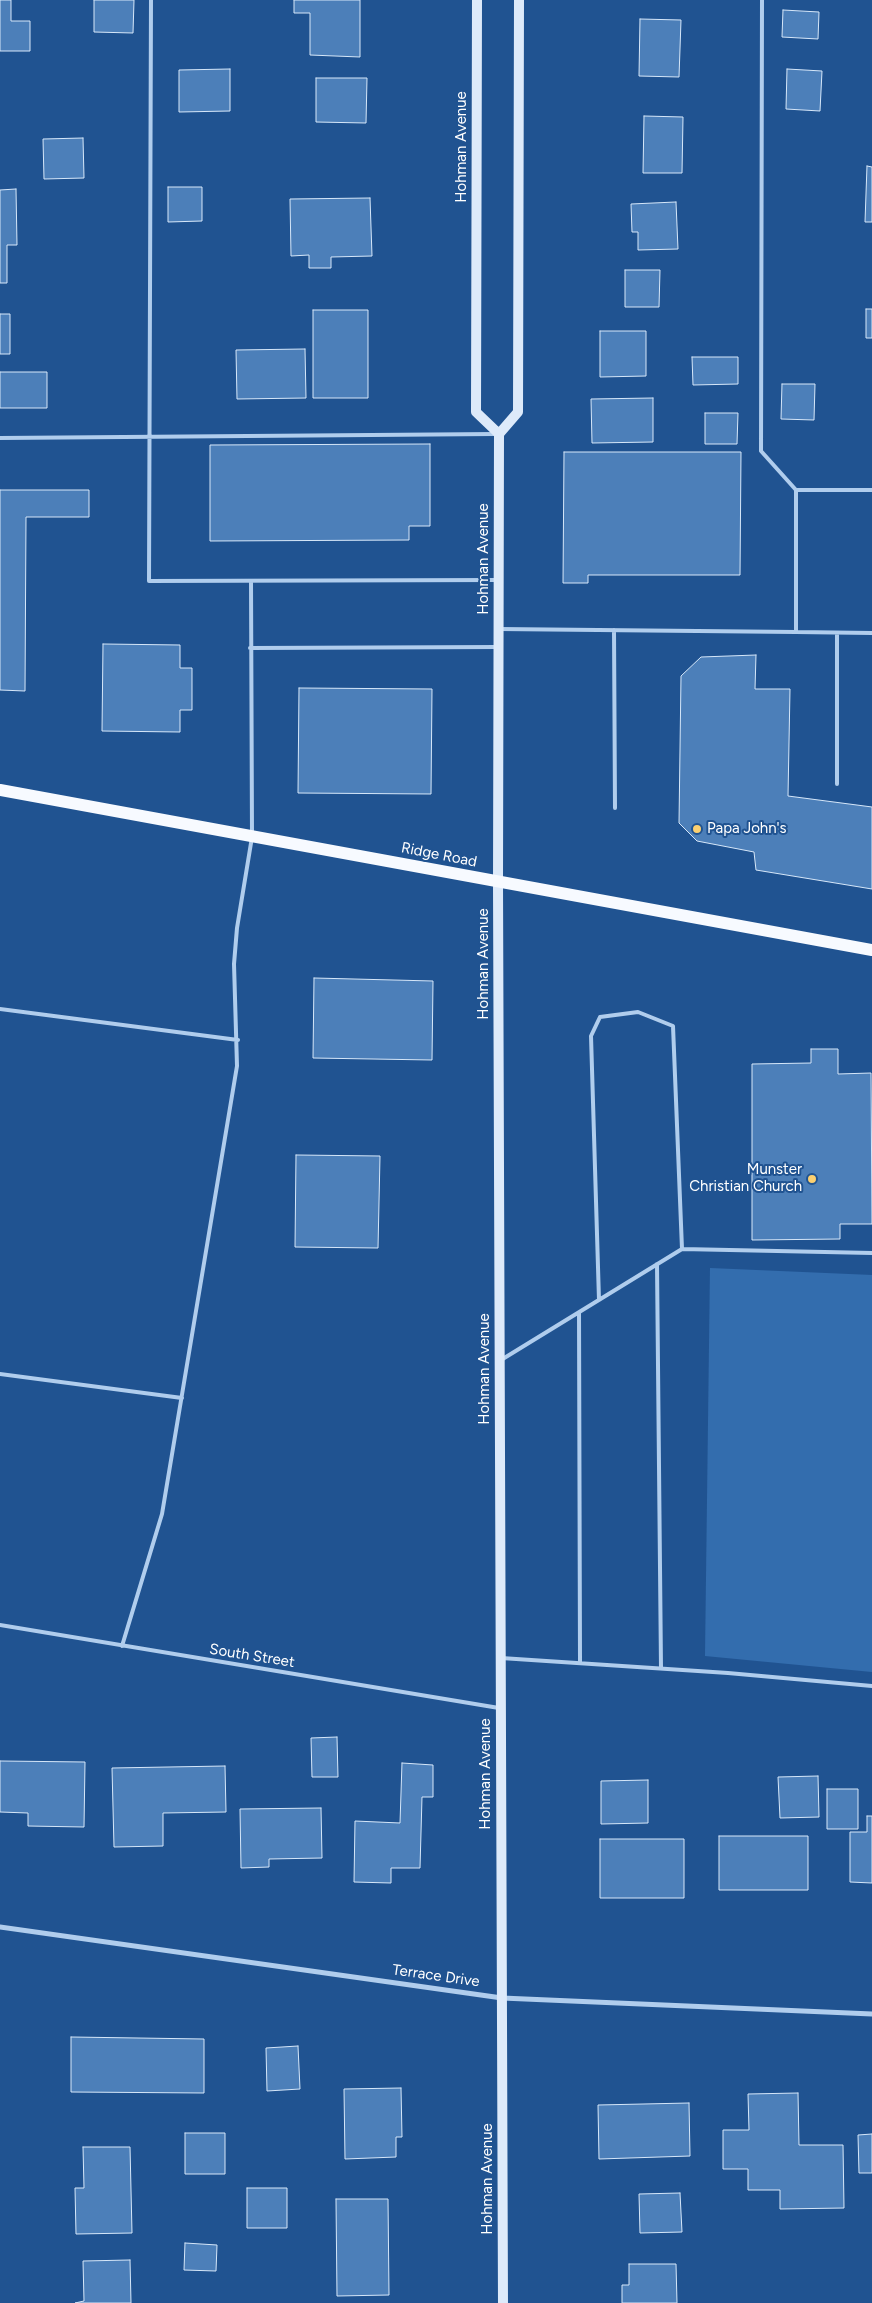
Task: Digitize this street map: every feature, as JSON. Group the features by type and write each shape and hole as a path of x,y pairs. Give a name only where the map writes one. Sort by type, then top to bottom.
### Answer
{"main road":[{"name":"Ridge Road","path":"0,790 498,883 872,950"}],"street":[{"name":"Hohman Avenue","path":"477,0 476,412 499,434 498,883 503,2303"},
{"path":"499,434 518,412 519,0"},
{"name":"Terrace Drive","path":"0,1927 502,1998 872,2014"}],"lane":[{"path":"151,0 149,581 499,580"},
{"path":"762,0 761,451 796,490 796,632"},
{"path":"0,438 499,434"},
{"path":"796,490 872,490"},
{"path":"122,1646 162,1514 237,1066 238,1040 234,1000 234,964 237,928 252,837 251,581"},
{"path":"499,629 872,633"},
{"path":"614,630 615,808"},
{"path":"837,784 838,633"},
{"path":"250,648 499,647"},
{"path":"0,1009 238,1040"},
{"path":"599,1300 591,1036 600,1017 638,1012 673,1026 682,1249"},
{"path":"500,1360 682,1249 872,1253"},
{"path":"657,1264 661,1668"},
{"path":"579,1312 580,1662"},
{"path":"0,1374 182,1398"},
{"name":"South Street","path":"0,1625 501,1709"},
{"path":"501,1658 661,1668 872,1686"}],"shaded area":[{"path":"710,1268 872,1275 872,1672 705,1656"}],"building":[{"path":"0,0 11,0 11,21 30,21 30,51 0,51"},
{"path":"94,0 134,0 133,33 94,32"},
{"path":"294,0 360,0 360,57 310,55 310,13 294,13"},
{"path":"783,10 819,12 818,39 782,37"},
{"path":"640,19 681,20 679,77 639,76"},
{"path":"230,69 230,111 179,112 179,70"},
{"path":"787,69 822,71 820,111 786,109"},
{"path":"316,78 367,78 366,123 316,122"},
{"path":"644,116 683,117 682,173 643,173"},
{"path":"83,138 84,178 44,179 43,139"},
{"path":"867,166 872,167 872,222 865,222"},
{"path":"168,187 202,187 202,221 168,222"},
{"path":"16,189 17,245 7,245 7,283 0,283 0,190"},
{"path":"370,198 372,256 331,257 331,268 309,268 309,255 291,256 290,199"},
{"path":"676,202 678,249 638,250 638,232 632,232 631,204"},
{"path":"625,270 660,270 659,307 625,307"},
{"path":"866,309 872,309 872,338 866,338"},
{"path":"313,310 368,310 368,398 313,398"},
{"path":"0,314 10,314 10,354 0,354"},
{"path":"600,331 646,331 646,376 600,377"},
{"path":"305,349 306,398 237,399 236,350"},
{"path":"692,357 738,357 738,384 693,385"},
{"path":"0,372 47,372 47,408 0,408"},
{"path":"782,384 815,384 814,420 781,419"},
{"path":"653,398 653,442 592,443 591,399"},
{"path":"705,413 738,413 737,444 705,444"},
{"path":"430,444 430,526 409,526 409,540 210,541 210,445"},
{"path":"564,452 741,452 740,575 588,575 588,583 563,583"},
{"path":"0,490 89,490 89,517 26,517 25,691 0,690"},
{"path":"103,644 180,645 180,668 192,668 192,710 180,710 180,732 102,731"},
{"path":"756,655 755,689 790,689 788,796 872,807 872,889 756,870 754,852 697,841 679,823 681,676 701,657"},
{"path":"299,688 432,689 431,794 298,793"},
{"path":"314,978 433,981 432,1060 313,1058"},
{"name":"Munster Christian Church","path":"811,1049 838,1049 838,1074 871,1073 872,1224 840,1224 840,1239 752,1240 752,1064 811,1063"},
{"path":"296,1155 380,1156 378,1248 295,1247"},
{"path":"337,1737 338,1777 312,1777 311,1738"},
{"path":"0,1761 85,1762 84,1827 28,1826 28,1813 0,1812"},
{"path":"402,1763 433,1765 433,1797 422,1797 420,1868 391,1868 391,1883 354,1882 355,1821 400,1823"},
{"path":"225,1766 226,1812 163,1813 163,1846 114,1847 112,1768"},
{"path":"818,1776 819,1817 780,1818 778,1777"},
{"path":"648,1780 648,1823 601,1824 601,1781"},
{"path":"827,1789 858,1789 858,1829 827,1829"},
{"path":"321,1808 322,1858 269,1859 269,1867 241,1868 240,1809"},
{"path":"867,1816 872,1816 872,1883 850,1882 850,1832 867,1832"},
{"path":"719,1836 808,1836 808,1890 719,1890"},
{"path":"600,1839 684,1839 684,1898 600,1898"},
{"path":"71,2037 204,2039 204,2093 71,2092"},
{"path":"298,2046 300,2089 267,2091 266,2048"},
{"path":"401,2088 402,2137 396,2137 396,2157 345,2159 344,2089"},
{"path":"798,2093 799,2145 843,2145 844,2208 780,2209 780,2190 748,2190 748,2169 723,2169 723,2130 749,2130 748,2094"},
{"path":"689,2103 690,2156 599,2159 598,2105"},
{"path":"185,2133 225,2133 225,2174 185,2174"},
{"path":"872,2134 872,2173 859,2173 858,2135"},
{"path":"83,2147 130,2147 132,2233 76,2234 75,2188 84,2188"},
{"path":"247,2188 287,2188 287,2228 247,2228"},
{"path":"680,2193 682,2232 640,2233 639,2194"},
{"path":"336,2199 388,2199 389,2295 337,2296"},
{"path":"185,2243 217,2245 216,2271 184,2270"},
{"path":"130,2260 131,2303 75,2303 84,2301 83,2261"},
{"path":"629,2264 676,2264 677,2303 622,2303 622,2285 629,2285"}],"place":[{"name":"Papa John's","path":"697,829"},
{"name":"Munster Christian Church","path":"812,1179"}]}
